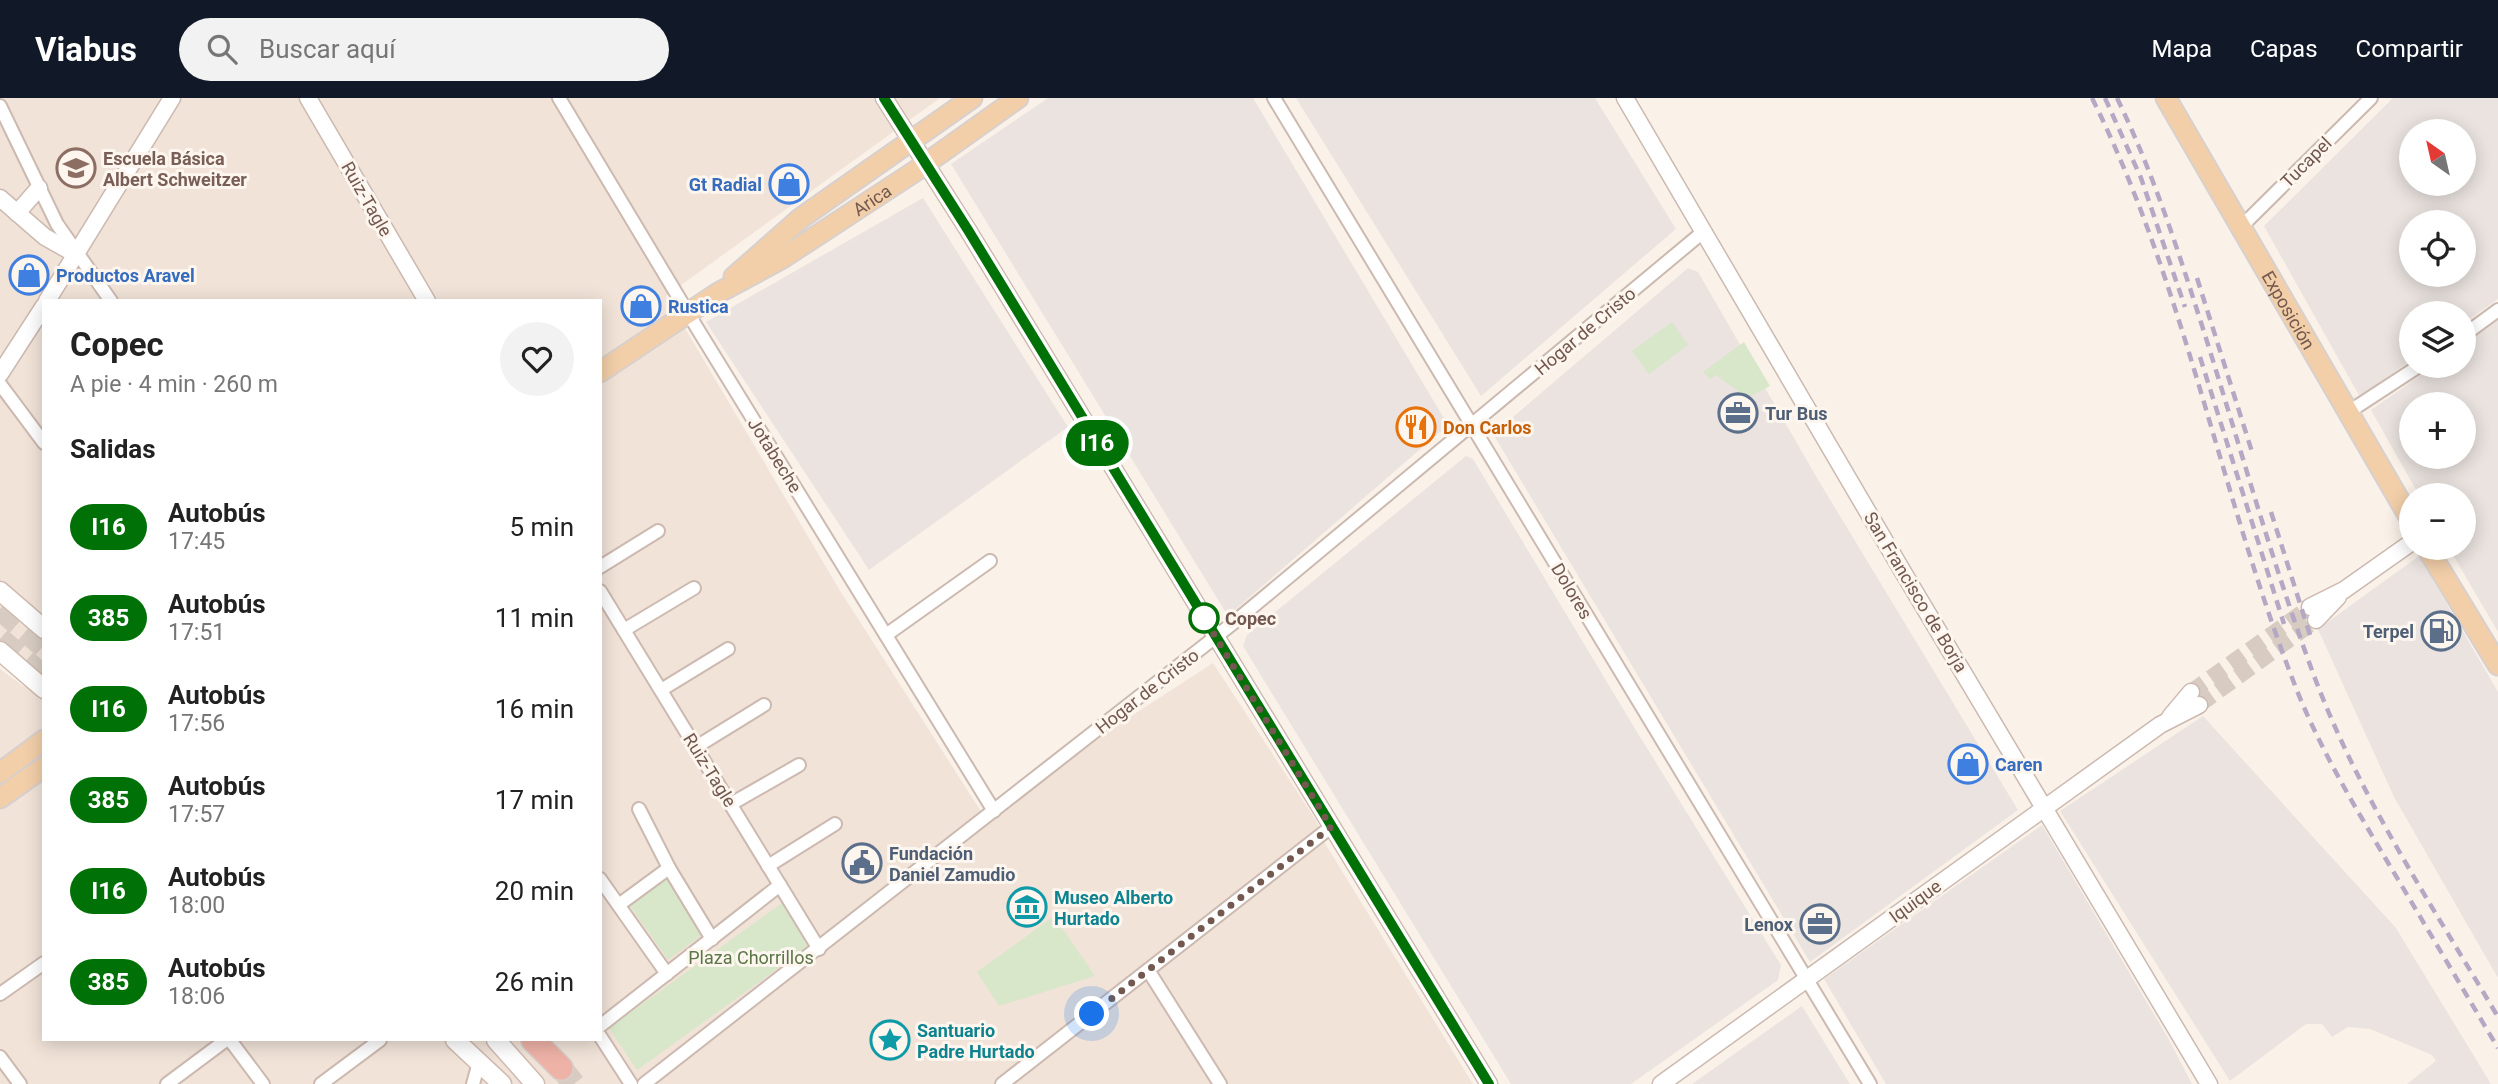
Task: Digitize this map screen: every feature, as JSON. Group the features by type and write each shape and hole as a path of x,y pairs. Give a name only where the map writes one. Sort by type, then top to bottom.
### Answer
{"highway":[{"path":"534,1041 561,1069"}],"main road":[{"name":"Arica","path":"718,293 801,218 972,98"},
{"name":"Arica","path":"602,371 718,293 781,259 926,164 1018,98"},
{"name":"Exposición","path":"2166,98 2399,500"},
{"path":"2434,560 2498,665"},
{"path":"0,591 42,627"},
{"path":"0,651 42,687"},
{"path":"0,773 42,742"},
{"path":"0,798 42,768"},
{"path":"455,1041 502,1084"},
{"path":"497,1041 535,1084"}],"street":[{"path":"48,299 172,98"},
{"name":"Ruiz-Tagle","path":"307,98 426,299"},
{"path":"884,98 1489,1084"},
{"name":"Dolores","path":"1274,98 1870,1084"},
{"name":"San Francisco de Borja","path":"1625,98 2209,1084"},
{"name":"Tucapel","path":"2242,226 2371,98"},
{"name":"Jotabeche","path":"564,100 688,313 994,811"},
{"path":"0,106 57,224 110,299"},
{"path":"17,213 40,188"},
{"path":"0,198 52,242 77,255"},
{"name":"Hogar de Cristo","path":"643,1084 1216,637 1703,232"},
{"path":"0,374 42,309"},
{"path":"2476,326 2498,310"},
{"path":"2347,413 2400,378"},
{"path":"0,384 42,440"},
{"path":"602,566 658,531"},
{"path":"2313,613 2399,551"},
{"path":"886,635 990,561"},
{"path":"624,629 694,588"},
{"name":"Ruiz-Tagle","path":"602,594 819,948"},
{"path":"661,690 728,649"},
{"name":"Iquique","path":"1661,1084 2195,699"},
{"path":"695,747 764,705"},
{"path":"731,804 799,765"},
{"path":"639,809 669,868 712,939"},
{"path":"768,866 835,824"},
{"path":"1002,1084 1019,1078 1148,970 1331,827"},
{"path":"620,904 669,868"},
{"path":"602,882 667,974"},
{"path":"602,1024 780,885"},
{"path":"0,994 42,963"},
{"path":"1148,970 1220,1084"},
{"path":"602,1039 631,1084"},
{"path":"166,1084 227,1041"},
{"path":"229,1041 263,1084"},
{"path":"321,1084 379,1041"},
{"path":"0,1057 20,1084"},
{"path":"473,1084 479,1062"}],"shaded area":[{"path":"0,98 940,98 666,296 839,589 982,813 1213,663 1317,822 1326,845 1473,1084 0,1084 0,669 26,688 0,649"},
{"path":"1048,98 1253,98 1448,425 1228,616 951,164"},
{"path":"1296,98 1595,98 1676,229 1481,396"},
{"path":"2393,98 2498,98 2498,299 2476,315 2476,301 2399,301 2399,369 2360,397 2264,226"},
{"path":"923,198 1068,427 869,570 706,322"},
{"path":"1688,268 1698,272 1820,483 2018,810 1810,962 1493,434"},
{"path":"2498,320 2498,632 2456,560 2476,560 2476,483 2412,483 2404,469 2476,469 2476,392 2399,392 2399,460 2371,410 2417,378 2476,378 2476,336"},
{"path":"1466,456 1473,459 1781,965 1778,980 1631,1084 1511,1084 1243,646 1247,635"},
{"path":"2413,560 2421,560 2498,692 2498,978 2394,797 2318,629"},
{"path":"2203,716 2396,928 2491,1084 2407,1084 2436,1061 2432,1055 2370,1029 2348,1027 2332,1037 2322,1024 2306,1024 2230,1081 2060,811"},
{"path":"2042,825 2168,1038 2192,1084 1886,1084 1824,979"},
{"path":"1802,1006 1850,1084 1692,1084"}],"green space":[{"path":"1672,322 1688,345 1649,374 1632,351"},
{"path":"1744,342 1770,386 1751,396 1741,393 1716,375 1710,379 1703,372"},
{"path":"666,876 703,934 668,960 628,903"},
{"name":"Plaza Chorrillos","path":"782,903 808,947 637,1070 609,1028"},
{"path":"1054,916 1095,976 999,1006 977,972"}],"tunnel":[{"path":"2191,692 2310,607"},
{"path":"0,609 42,645"},
{"path":"2199,705 2316,620"},
{"path":"0,639 42,675"},
{"path":"561,1068 574,1084"}],"railway":[{"path":"2092,98 2124,169 2152,242 2269,615 2305,711 2350,798 2498,1048"},
{"path":"2105,98 2141,178 2185,307"},
{"path":"2117,98 2151,176 2170,229 2282,583 2331,718 2398,849 2498,1017"},
{"path":"2197,278 2253,455"},
{"path":"2200,357 2284,624"},
{"path":"2271,512 2310,635"}],"bus line":[{"name":"I16","path":"884,98 968,230 1489,1084"}],"place":[{"name":"Escuela Básica Albert Schweitzer","path":"76,168"},
{"name":"Gt Radial","path":"789,184"},
{"name":"Productos Aravel","path":"29,275"},
{"name":"Rustica","path":"641,306"},
{"name":"Tur Bus","path":"1738,413"},
{"name":"Don Carlos","path":"1416,427"},
{"name":"Copec","path":"1204,618"},
{"name":"Terpel","path":"2441,631"},
{"name":"Caren","path":"1968,764"},
{"name":"Fundación Daniel Zamudio","path":"862,863"},
{"name":"Museo Alberto Hurtado","path":"1027,907"},
{"name":"Lenox","path":"1820,924"},
{"name":"Santuario Padre Hurtado","path":"890,1040"}],"route":[{"path":"1092,1014 1331,827 1204,618"}]}
